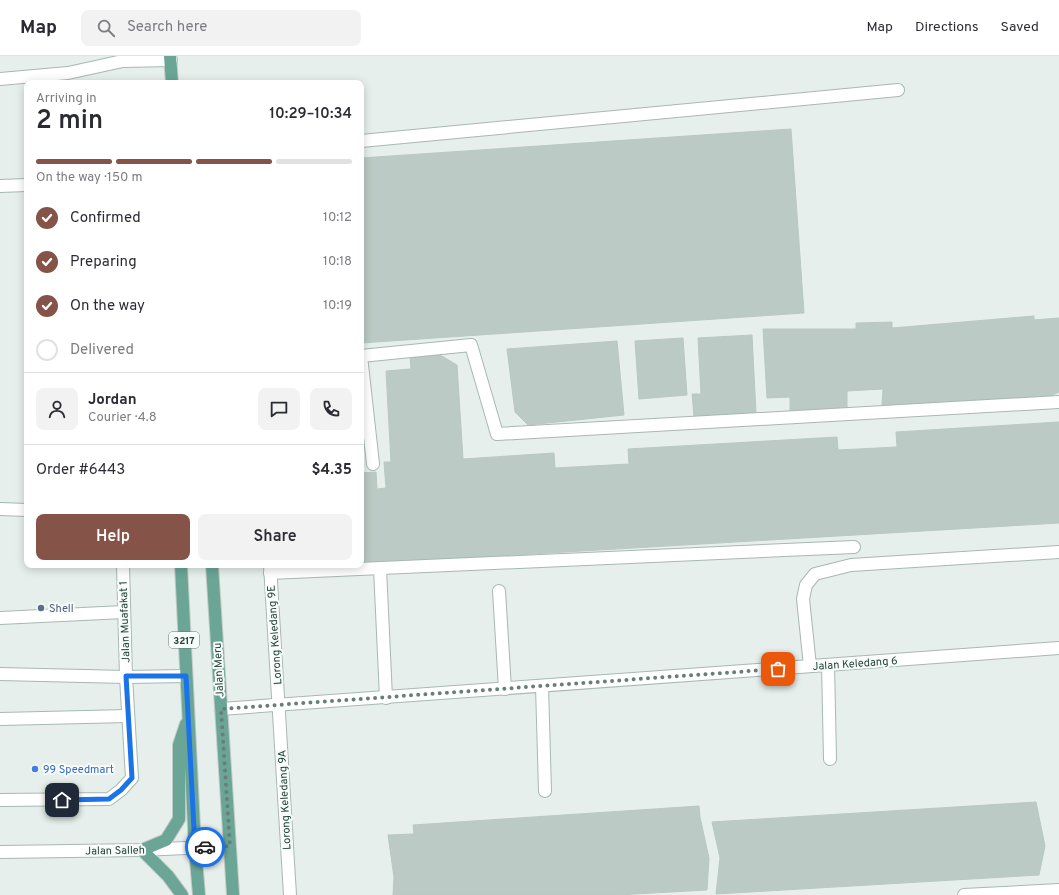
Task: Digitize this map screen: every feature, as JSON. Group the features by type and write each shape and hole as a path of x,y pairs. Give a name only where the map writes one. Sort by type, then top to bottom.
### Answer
{"main road":[{"path":"170,58 172,80"},
{"name":"3217","path":"181,568 195,848 199,895"},
{"name":"Jalan Meru","path":"212,568 232,895"},
{"path":"182,895 168,876 142,850 166,840 179,819 179,745 188,715"}],"street":[{"path":"0,80 68,73 123,61 170,58"},
{"path":"364,141 898,90"},
{"path":"0,186 24,185"},
{"path":"364,356 471,345 497,434 1059,402"},
{"path":"364,383 373,464"},
{"path":"0,510 24,510"},
{"path":"270,569 380,568 854,547"},
{"path":"810,666 803,599 806,585 815,574 851,565 1059,552"},
{"name":"Jalan Muafakat 1","path":"0,800 109,799 121,790 132,778 126,676 123,568"},
{"path":"380,568 386,698"},
{"name":"Lorong Keledang 9E","path":"270,569 279,706"},
{"path":"499,591 505,689"},
{"path":"0,618 124,612"},
{"name":"Jalan Keledang 6","path":"221,709 279,706 1059,648"},
{"path":"828,665 830,759"},
{"path":"0,674 186,676"},
{"path":"542,686 545,791"},
{"name":"Lorong Keledang 9A","path":"279,706 290,895"},
{"path":"0,719 128,716"},
{"name":"Jalan Salleh","path":"0,852 142,850 230,846"},
{"path":"964,895 1059,890"}],"building":[{"path":"791,129 804,313 364,343 364,158"},
{"path":"1034,316 1034,320 1059,318 1059,392 1051,396 882,405 883,389 847,391 847,408 790,412 790,397 767,398 763,329 856,329 856,323 892,322 892,328"},
{"path":"752,335 756,413 694,416 692,394 701,394 698,338"},
{"path":"683,338 687,395 639,399 635,341"},
{"path":"617,341 624,415 528,425 515,412 507,349"},
{"path":"440,355 457,365 463,459 554,453 555,468 629,464 628,449 837,437 838,450 897,447 896,432 1059,422 1059,523 364,564 364,473 376,472 377,489 386,488 384,462 391,462 386,371 411,369 410,357"},
{"path":"1036,802 1045,846 1039,875 716,894 720,858 712,822"},
{"path":"699,806 709,858 707,890 617,895 393,895 394,877 388,835 414,834 413,825"}],"way so far":[{"path":"205,847 230,846 221,709 778,669"}],"place":[{"name":"Shell","path":"41,608"},
{"name":"99 Speedmart","path":"35,769"}],"route":[{"path":"62,800 109,799 121,790 132,778 126,676 186,676 195,848 205,847"}]}
